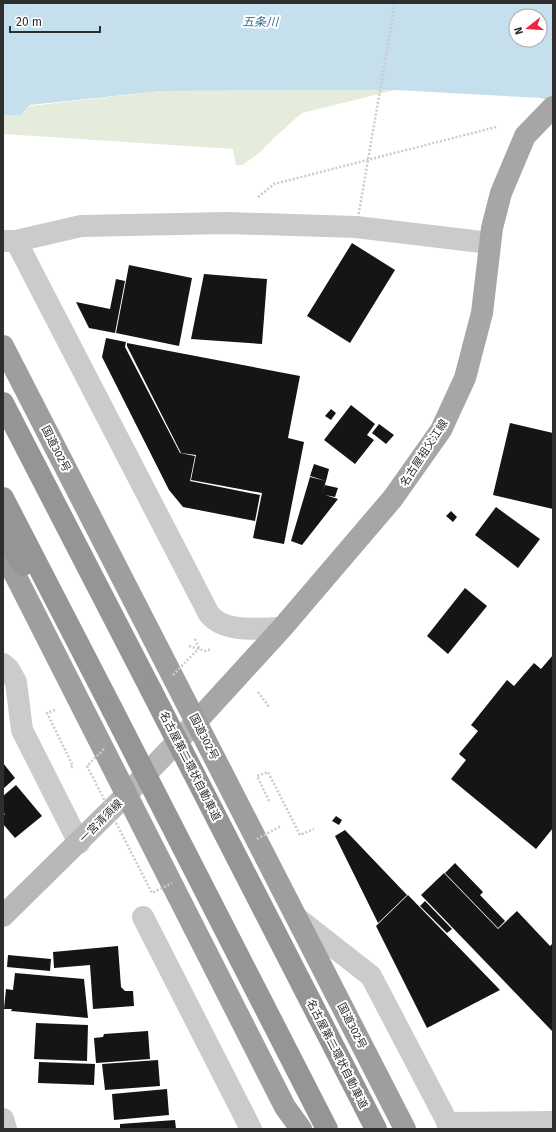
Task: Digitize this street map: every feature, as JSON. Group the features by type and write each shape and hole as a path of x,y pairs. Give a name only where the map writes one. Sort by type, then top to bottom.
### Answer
{"highway":[{"name":"国道302号","path":"3,346 404,1129"},
{"name":"名古屋第二環状自動車道","path":"3,403 376,1129"},
{"path":"3,498 327,1129"},
{"path":"3,533 112,709"},
{"path":"3,551 285,1107 301,1129"}],"main road":[{"name":"名古屋祖父江線","path":"196,722 282,628 401,489 441,430 466,378 482,313 491,236 501,193 525,136 553,107"},
{"name":"一宮清須線","path":"3,916 79,843 196,722"}],"street":[{"path":"282,628 244,628 225,625 214,619 209,614 10,241 81,226 227,223 356,228 491,236"},
{"path":"3,578 24,592"},
{"path":"3,664 8,668 16,682 22,730 79,843"},
{"path":"143,918 251,1129"},
{"path":"297,918 371,976 449,1126 553,1122"},
{"path":"285,1107 292,1129"},
{"path":"3,1119 6,1129"}],"path":[{"path":"358,218 395,3"},
{"path":"227,223 274,184 496,127"},
{"path":"271,805 257,776 268,772 300,835 314,829"},
{"path":"278,819 281,826"}],"green space":[{"path":"395,90 302,113 260,152 243,165 236,165 233,149 3,134 3,115 21,115 30,106 162,91"}],"water":[{"name":"五条川","path":"3,3 553,3 553,101 541,98 395,90 162,91 30,105 21,115 3,115"}],"building":[{"path":"352,243 395,270 350,343 307,316"},
{"path":"129,265 192,278 179,346 116,333"},
{"path":"204,274 267,279 262,344 191,339"},
{"path":"116,279 125,281 115,333 89,328 76,302 110,309"},
{"path":"106,338 126,342 125,347 180,453 195,456 190,481 260,495 255,521 183,507 169,490 102,357"},
{"path":"127,343 300,376 288,438 304,442 284,544 253,538 262,493 191,480 196,455 181,453 127,346"},
{"path":"351,405 375,424 367,435 374,440 355,464 324,440"},
{"path":"331,409 336,413 331,420 325,416"},
{"path":"510,423 553,433 553,509 493,495"},
{"path":"379,424 394,435 386,444 372,433"},
{"path":"314,464 329,469 326,481 310,476"},
{"path":"310,477 326,481 322,494 325,485 338,488 335,497 325,495 338,499 302,545 291,541"},
{"path":"496,507 540,539 518,568 475,535"},
{"path":"451,511 457,517 453,522 446,516"},
{"path":"465,588 487,606 448,654 427,636"},
{"path":"553,655 553,828 536,849 451,779 466,760 459,754 478,731 471,725 507,680 514,686 534,663 541,669"},
{"path":"3,763 15,778 3,789"},
{"path":"16,785 42,816 15,838 3,824 3,816 5,814 3,813 3,796"},
{"path":"336,816 342,820 339,825 332,821"},
{"path":"345,830 407,895 378,923 335,836"},
{"path":"455,863 483,892 480,895 505,921 498,928 445,873"},
{"path":"444,873 498,929 517,911 550,946 553,943 553,1032 421,895"},
{"path":"408,895 500,990 427,1028 376,926"},
{"path":"425,901 452,929 447,933 420,906"},
{"path":"118,946 121,987 125,991 133,991 134,1006 93,1009 90,965 54,968 53,952"},
{"path":"8,955 51,959 50,971 7,967"},
{"path":"15,973 84,979 88,1018 11,1011 12,1009 4,1009 6,989 13,990"},
{"path":"36,1023 88,1025 87,1061 34,1059"},
{"path":"148,1031 150,1059 96,1063 94,1038 103,1037 104,1034"},
{"path":"158,1060 160,1086 105,1090 102,1064"},
{"path":"39,1062 95,1064 94,1085 38,1083"},
{"path":"167,1089 169,1115 114,1120 112,1094"},
{"path":"175,1120 176,1129 120,1129 120,1124"}]}
